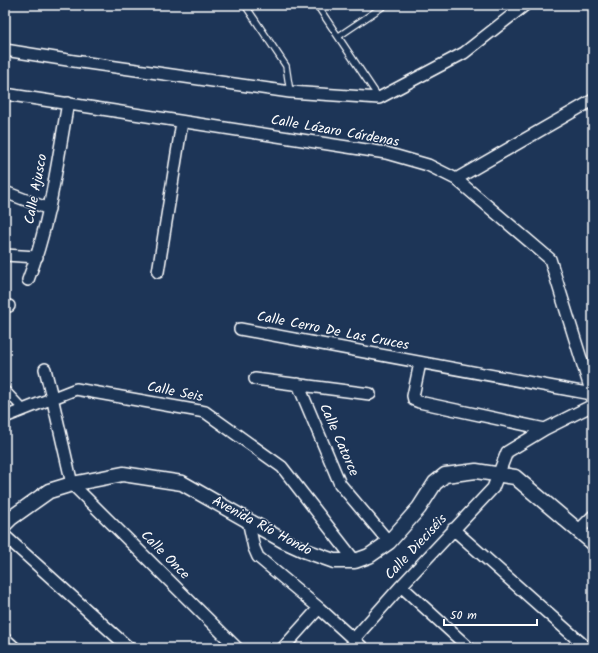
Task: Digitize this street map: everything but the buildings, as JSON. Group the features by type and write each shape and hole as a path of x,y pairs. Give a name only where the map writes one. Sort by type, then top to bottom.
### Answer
{"street":[{"path":"5,50 290,92 379,98 464,53 525,5"},
{"name":"Calle Lázaro Cárdenas","path":"5,94 386,153 428,165 456,179 550,259 593,401"},
{"path":"456,179 593,100"},
{"name":"Calle Ajusco","path":"28,280 37,257 49,209 68,103"},
{"path":"158,272 182,122"},
{"path":"5,192 49,209"},
{"path":"5,255 37,257"},
{"name":"Calle Cerro De Las Cruces","path":"240,329 420,363 593,401"},
{"path":"420,363 413,396 414,400 545,429"},
{"path":"45,369 72,484"},
{"path":"254,379 370,394"},
{"name":"Calle Catorce","path":"298,384 340,484 388,542"},
{"name":"Calle Seis","path":"5,417 52,397 76,389 205,412 282,466 355,561"},
{"path":"5,390 23,409"},
{"name":"Calle Dieciséis","path":"354,639 453,529 493,488 507,452 593,401"},
{"name":"Avenida Río Hondo","path":"5,524 11,518 49,491 72,484 124,474 182,483 284,541 306,551 334,561 355,561 369,556 388,542 419,508 435,483 445,475 476,471 515,477 593,544"},
{"name":"Calle Once","path":"72,484 237,648"},
{"path":"578,531 593,516"},
{"path":"248,520 254,548 258,557 319,608 363,648"},
{"path":"453,529 587,648"},
{"path":"5,536 129,648"},
{"path":"401,586 469,648"},
{"path":"283,648 319,608"},
{"path":"5,639 15,648"}],"lane":[{"path":"245,5 286,66 290,92"},
{"path":"317,5 379,98"},
{"path":"338,36 384,5"}]}
